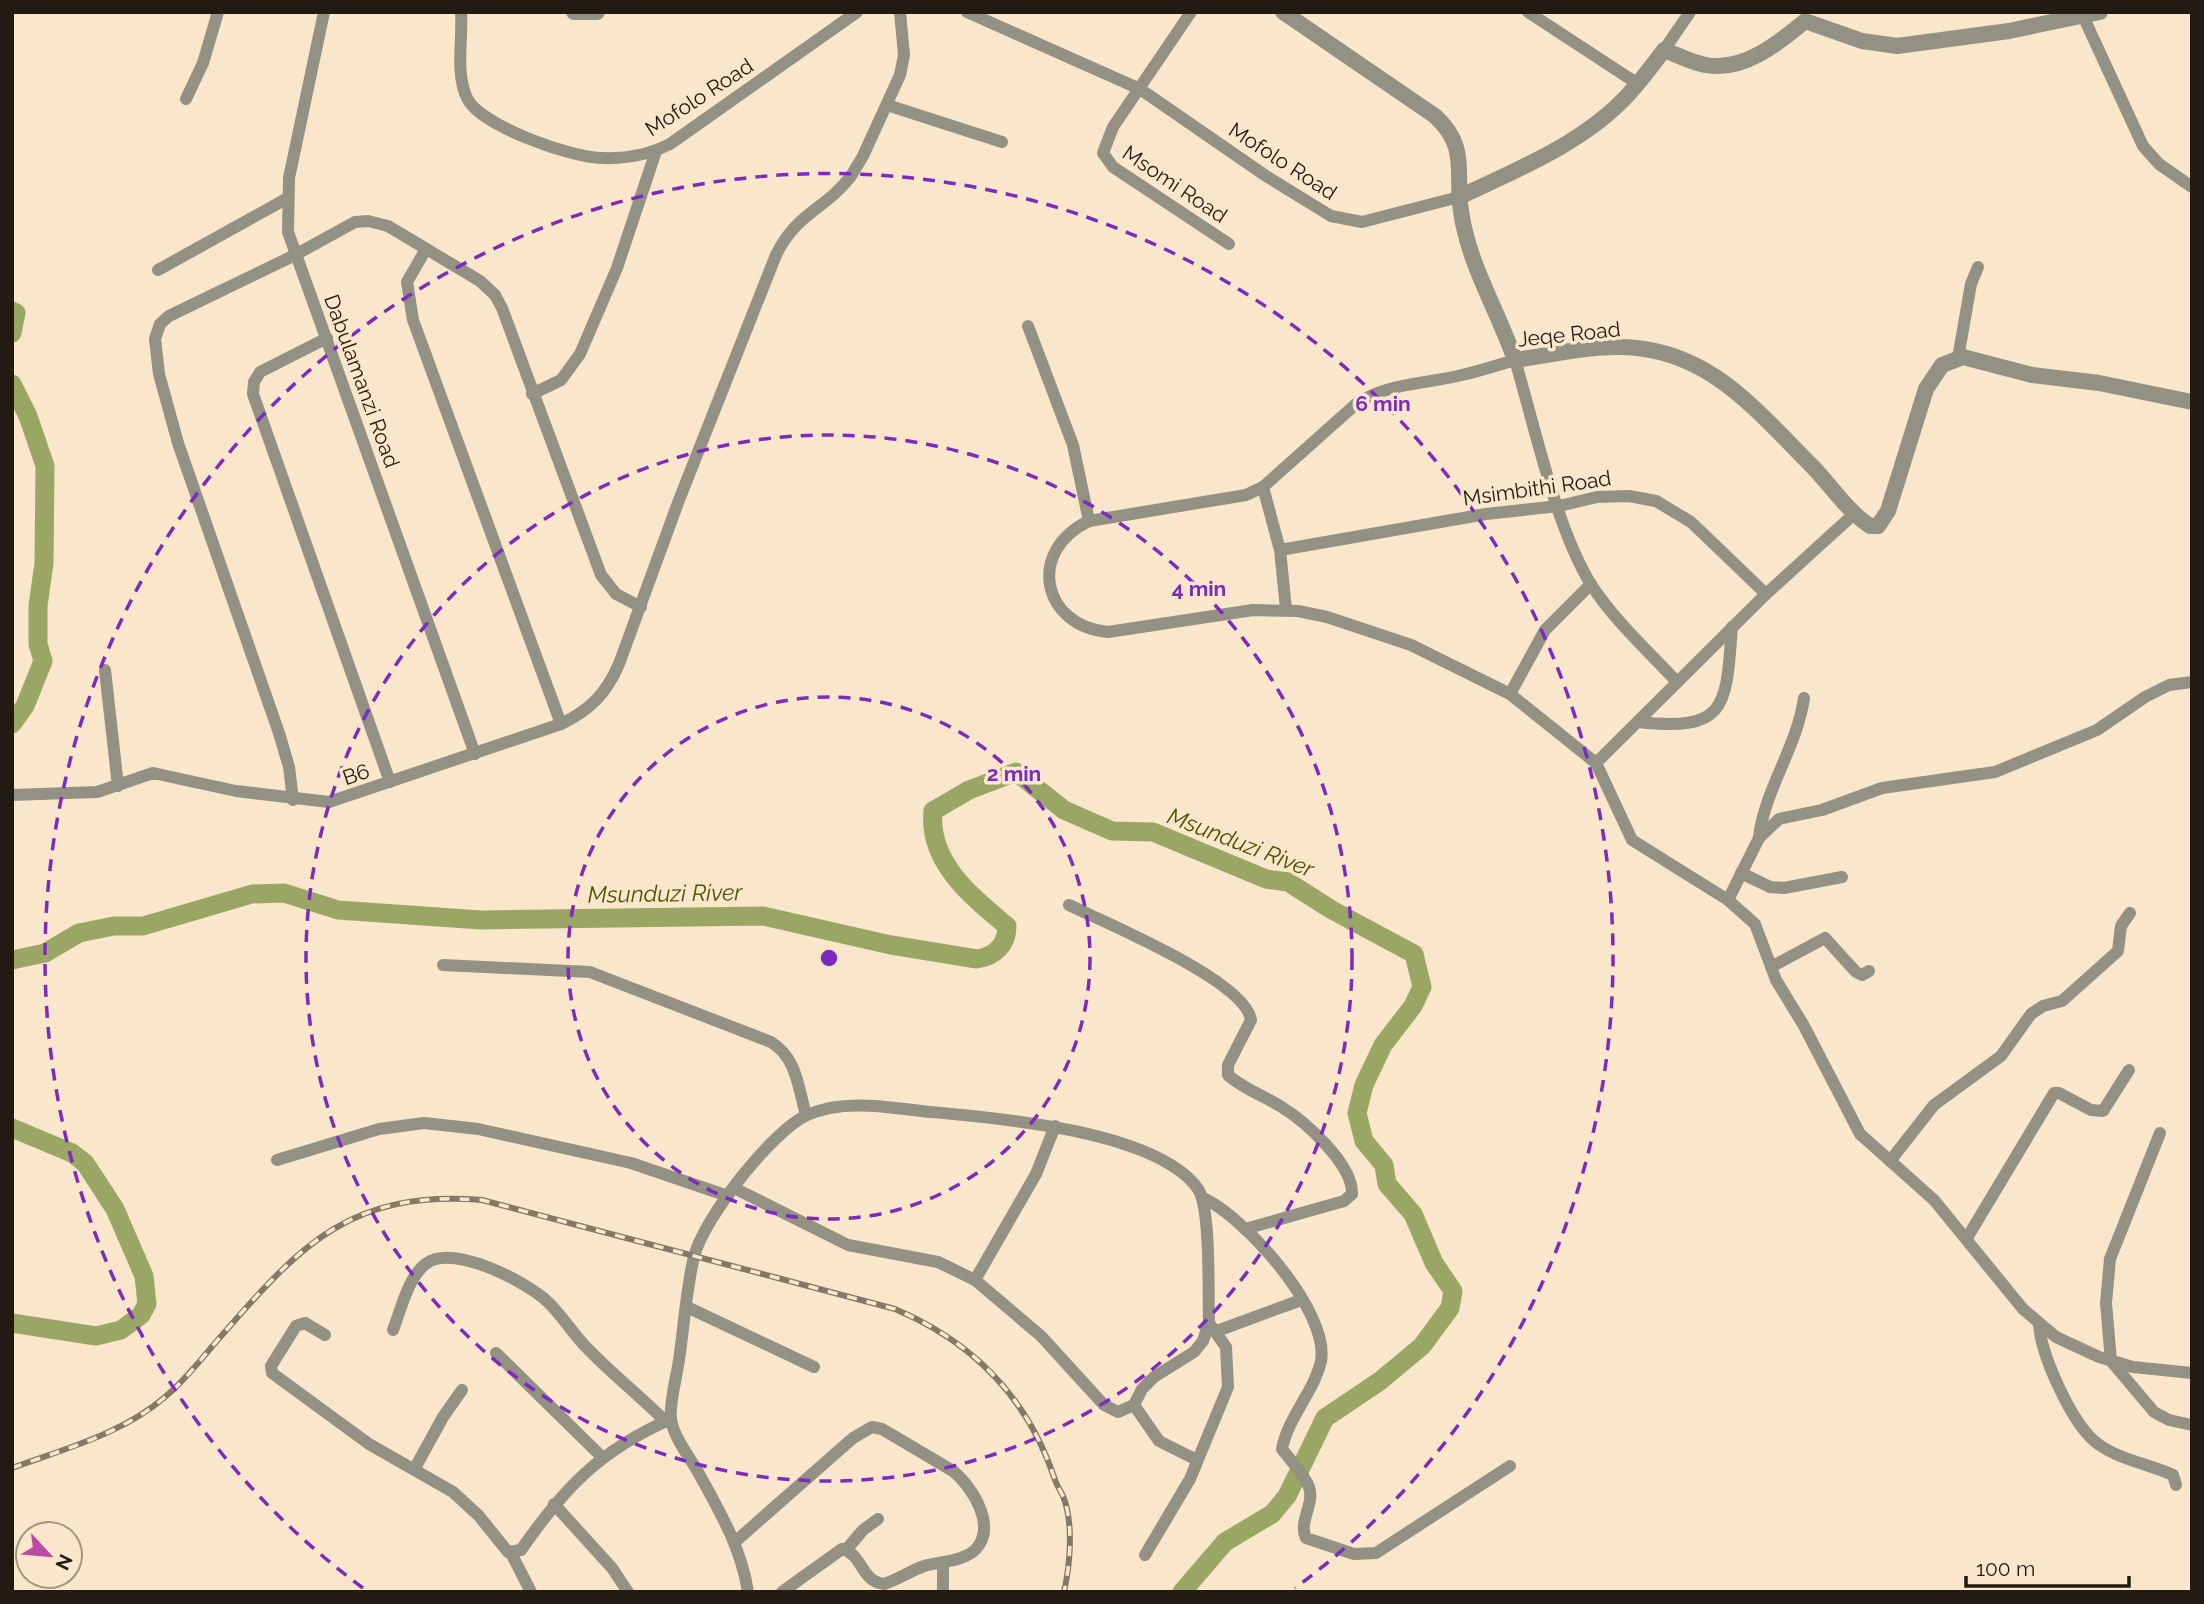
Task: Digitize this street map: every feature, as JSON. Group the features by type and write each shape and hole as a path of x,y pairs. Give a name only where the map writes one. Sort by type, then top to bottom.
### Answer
{"street":[{"path":"187,99 203,63 218,12"},
{"name":"Dabulamanzi Road","path":"324,12 286,199 288,232 475,754"},
{"name":"Mofolo Road","path":"461,12 462,76 472,106 488,118 524,136 577,154 602,158 656,151 690,131 857,12"},
{"path":"574,12 597,12"},
{"name":"B6","path":"12,795 78,794 118,786 153,773 162,773 236,791 293,800 329,802 561,724 593,706 604,693 619,664 679,500 776,255 793,226 842,187 887,105 902,66 900,12"},
{"name":"Mofolo Road","path":"967,12 1140,89 1285,189 1344,220 1382,218 1459,197"},
{"name":"Msomi Road","path":"1191,12 1106,140 1105,159 1229,244"},
{"path":"1283,12 1446,126 1459,157 1459,197 1465,230 1515,359 1579,563 1607,606 1677,682"},
{"path":"1528,12 1638,84"},
{"path":"1459,197 1531,163 1622,102 1664,50 1690,12"},
{"path":"1664,50 1706,65 1733,65 1763,51 1808,17 1862,41 1897,46 2009,31 2100,12"},
{"path":"2080,15 2143,146 2160,164 2192,187"},
{"path":"887,105 1002,142"},
{"path":"532,394 561,380 580,354 617,268 656,151"},
{"path":"158,270 286,199"},
{"path":"293,800 289,767 279,733 178,443 159,374 155,339 160,324 169,316 295,256 344,228 368,221 388,226 480,281 495,295 601,575 616,594 641,607"},
{"path":"426,249 407,282 413,320 561,724"},
{"path":"1958,358 1971,284 1978,267"},
{"path":"1028,326 1073,445 1089,521"},
{"path":"327,338 260,372 254,382 253,394 390,782"},
{"name":"Jeqe Road","path":"1263,487 1356,404 1371,395 1391,388 1462,375 1515,359 1621,347 1661,351 1689,361 1716,376 1751,405 1834,488 1854,514"},
{"path":"1596,762 1766,594 1854,514 1870,526 1876,527 1882,523 1892,501 1926,389 1942,365 1958,358 1972,358 2041,377 2099,383 2192,402"},
{"path":"1286,609 1280,550 1263,487 1231,498 1089,521 1062,542 1053,554 1047,577 1056,599 1067,613 1097,631 1134,631 1201,617 1286,609 1327,617 1401,642 1510,694 1596,762 1632,840 1728,900 1755,924 1771,967 1852,1121 1870,1144 1934,1200 2039,1324 2066,1343 2111,1361 2133,1367 2192,1373"},
{"name":"Msimbithi Road","path":"1280,550 1486,514 1559,506 1615,496 1656,501 1707,535 1766,594"},
{"path":"1510,694 1545,630 1591,584"},
{"path":"1637,722 1680,726 1697,722 1712,712 1726,690 1732,627"},
{"path":"104,670 118,786"},
{"path":"1759,838 1779,819 1822,810 1871,791 1902,784 1981,776 2020,764 2097,730 2162,688 2177,682 2192,682"},
{"path":"1728,900 1759,838 1763,816 1787,756 1804,698"},
{"path":"1741,873 1770,887 1784,888 1842,877"},
{"path":"1069,905 1155,946 1231,990 1248,1009 1251,1020 1228,1065 1228,1075 1297,1118 1330,1149 1350,1182 1352,1194 1346,1200 1245,1229"},
{"path":"1890,1161 1934,1105 2001,1056 2031,1014 2043,1006 2063,1000 2118,951 2121,926 2130,913"},
{"path":"1771,967 1825,938 1856,971 1862,975 1869,971"},
{"path":"443,965 590,972 771,1042 791,1061 806,1115"},
{"path":"1967,1238 2054,1093 2091,1110 2103,1111 2129,1070"},
{"path":"668,1420 694,1255 731,1192 786,1129 806,1115 854,1105 1055,1126 1122,1145 1165,1162 1187,1177 1203,1198 1226,1209 1278,1261 1318,1335 1321,1360 1288,1429 1282,1449 1309,1487 1309,1506 1303,1528 1306,1538 1366,1555 1384,1549 1510,1466"},
{"path":"277,1160 379,1129 424,1123 478,1129 668,1173 731,1192 848,1245 938,1262 975,1280 1041,1336 1104,1405 1118,1412 1134,1405 1148,1382 1194,1352 1213,1327 1301,1300"},
{"path":"975,1280 1036,1174 1055,1126"},
{"path":"2160,1133 2110,1259 2106,1303 2111,1361 2154,1412 2169,1420 2192,1425"},
{"path":"1144,1555 1185,1490 1228,1387 1228,1354 1213,1327 1203,1198"},
{"path":"393,1330 415,1278 428,1262 445,1257 486,1267 516,1280 549,1303 587,1348 668,1420 736,1541 748,1592"},
{"path":"687,1307 814,1367"},
{"path":"326,1335 300,1323 271,1366 272,1373 369,1444 415,1468 461,1499 479,1516 505,1551 512,1553 520,1550 570,1485 602,1457 668,1420"},
{"path":"2039,1324 2045,1354 2088,1434 2111,1451 2173,1475 2176,1485"},
{"path":"496,1353 602,1457"},
{"path":"415,1468 443,1417 462,1390"},
{"path":"1134,1405 1158,1441 1197,1460"},
{"path":"736,1541 853,1438 872,1427 882,1429 953,1471 963,1479 978,1502 983,1526 977,1548 879,1588 865,1574 857,1559 846,1550"},
{"path":"554,1504 612,1568 628,1592"},
{"path":"782,1592 825,1559 846,1550 863,1530 878,1519"},
{"path":"512,1553 531,1592"},
{"path":"943,1562 943,1592"}],"waterway":[{"name":"Msunduzi River","path":"12,311 16,313 12,333"},
{"name":"Msunduzi River","path":"12,384 28,416 45,466 44,563 38,606 38,644 43,661 25,706 12,724"},
{"name":"Msunduzi River","path":"12,960 45,953 79,933 114,926 143,926 252,894 284,893 338,910 481,920 763,916 891,945 977,959 999,948 1005,939 1007,926 966,890 945,862 937,846 933,811 969,790 1016,772 1064,810 1112,831 1153,832 1266,879 1288,882 1332,910 1414,954 1422,987 1413,1006 1383,1045 1364,1085 1357,1113 1364,1141 1384,1165 1387,1184 1413,1214 1434,1263 1453,1291 1450,1308 1422,1346 1380,1381 1325,1418 1287,1496 1272,1514 1225,1542 1182,1592"},
{"name":"Msunduzi River","path":"12,1128 72,1153 85,1163 115,1209 144,1276 147,1304 141,1315 121,1330 96,1336 12,1323"}],"railway":[{"path":"12,1468 111,1431 148,1410 181,1383 279,1273 305,1249 333,1229 364,1214 398,1204 437,1199 482,1200 895,1309 949,1338 994,1375 1029,1422 1043,1448 1063,1496 1069,1519 1069,1557 1064,1592"}]}
